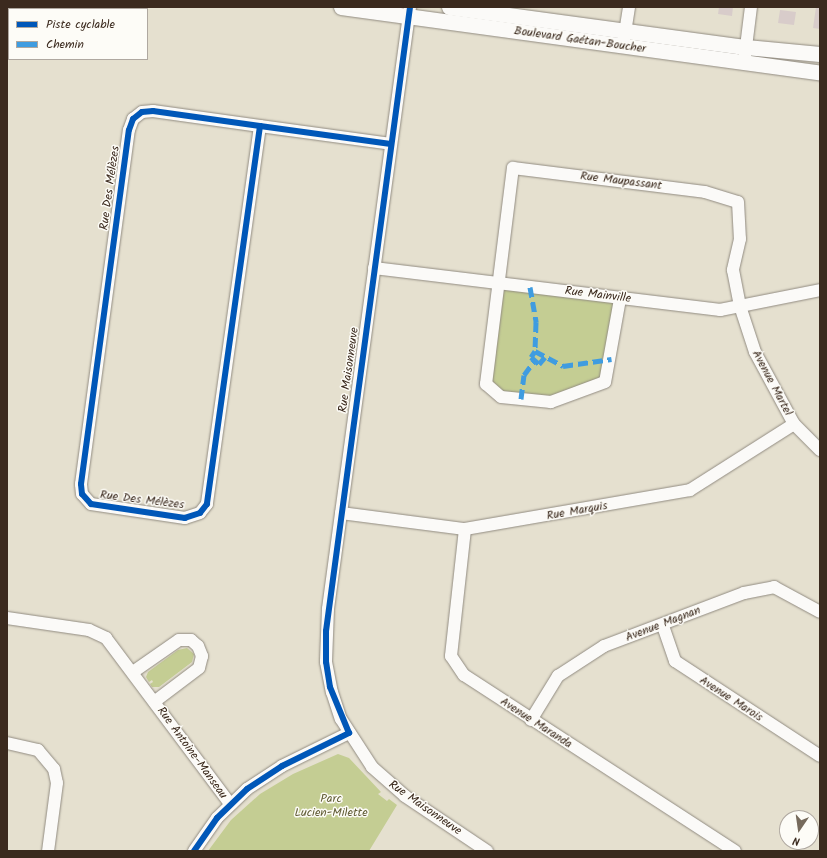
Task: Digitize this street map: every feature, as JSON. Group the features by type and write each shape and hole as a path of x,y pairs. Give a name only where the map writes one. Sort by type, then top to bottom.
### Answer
{"street":[{"name":"Boulevard Gaétan-Boucher","path":"341,7 410,12 623,46 820,73"},
{"name":"Boulevard Gaétan-Boucher","path":"449,7 746,47 820,54"},
{"path":"623,46 629,7"},
{"path":"744,63 751,7"},
{"name":"Rue Maisonneuve","path":"410,12 341,512 325,646 332,692 349,733 368,762 390,785 487,851"},
{"name":"Rue Des Mélèzes","path":"260,126 207,504 197,515 186,518 91,504 82,494 81,484 131,122 138,114 153,111 391,144"},
{"name":"Rue Maupassant","path":"500,285 513,168 705,192 738,202 740,238 733,270 740,306"},
{"name":"Rue Mainville","path":"374,268 500,285 720,310 820,290"},
{"path":"500,285 486,384 501,397 551,402 605,382 620,299"},
{"name":"Avenue Martel","path":"740,306 755,352 794,424 820,450"},
{"name":"Rue Marquis","path":"341,512 465,529 690,490 794,424"},
{"name":"Avenue Maranda","path":"465,529 450,656 464,675 531,720 735,851"},
{"name":"Avenue Magnan","path":"531,720 558,676 604,646 663,626 744,593 774,587 820,612"},
{"name":"Rue Antoine-Manseau","path":"7,618 98,633 112,644 230,804"},
{"name":"Avenue Marois","path":"663,626 675,662 820,756"},
{"name":"Rue Antoine-Manseau","path":"133,672 179,640 191,640 198,646 202,656 199,668 154,702"},
{"path":"194,851 230,804 273,772 349,733"},
{"path":"7,743 38,750 46,756 54,769 57,788 48,851"}],"green space":[{"path":"500,285 620,299 605,382 551,402 501,397 486,384"},
{"path":"187,648 194,654 192,662 159,687 152,687 150,684 153,682 152,680 149,682 146,677 148,672 178,650"},
{"name":"Parc Lucien-Milette","path":"338,754 349,758 381,792 378,794 387,801 389,799 397,805 369,851 208,851 231,820 260,794 293,774"}],"building":[{"path":"719,7 733,7 732,16 718,14"},
{"path":"816,7 820,7 820,29 813,28"},
{"path":"780,10 796,12 794,25 778,23"}],"marked path":[{"path":"530,287 536,322 535,351 531,357 539,364 545,357"},
{"path":"535,351 563,366 611,359"},
{"path":"521,399 524,375 534,361"}],"cycle path":[{"path":"194,851 217,818 247,789 282,766 349,733 330,687 326,662 326,631 410,7"},
{"path":"260,126 207,504 200,513 185,518 91,504 82,494 81,484 129,130 133,119 142,112 153,111 391,144"}]}
